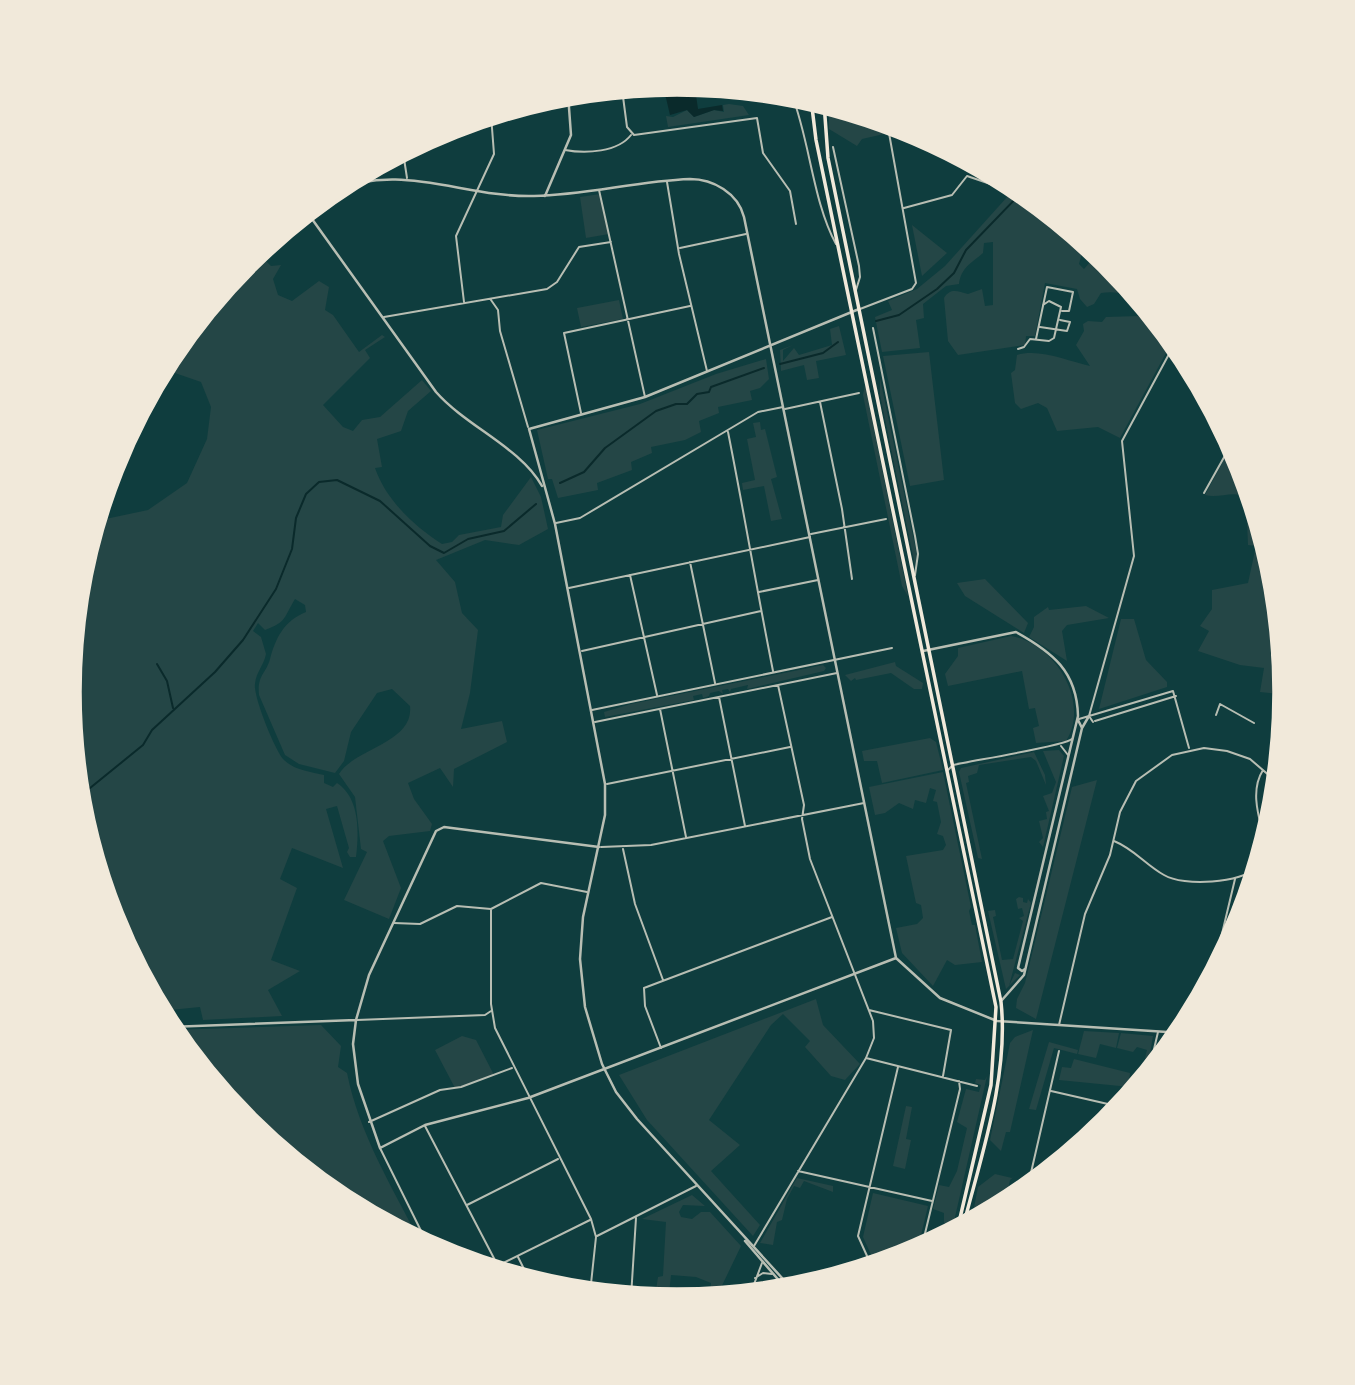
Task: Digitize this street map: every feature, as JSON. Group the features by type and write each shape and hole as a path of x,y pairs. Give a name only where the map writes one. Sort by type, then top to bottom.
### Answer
{"main road":[{"path":"813,112 839,250 948,771 997,1021 991,1086 960,1219"},
{"path":"825,114 828,158 1001,1002 1003,1022 997,1084 967,1215"}],"street":[{"path":"623,99 627,127 632,134"},
{"path":"545,196 572,129 569,106"},
{"path":"797,108 808,142 824,218 839,250"},
{"path":"565,150 583,152 617,147 632,134 757,118 763,153 789,189 796,223"},
{"path":"464,303 456,236 494,154 492,125"},
{"path":"529,429 645,397 916,286 889,135"},
{"path":"833,147 860,272 856,291"},
{"path":"404,162 407,178"},
{"path":"903,209 952,195 967,176 990,184"},
{"path":"370,181 407,178 479,190 545,196 667,181 704,180 723,189 743,211 896,958 940,998 997,1021 1168,1032"},
{"path":"667,181 690,306 708,372"},
{"path":"599,189 645,397"},
{"path":"313,220 381,317 453,411 526,464 546,492"},
{"path":"679,248 747,234"},
{"path":"381,317 550,287 557,282 579,247 611,242"},
{"path":"1036,339 1047,287 1071,291 1070,310 1062,311"},
{"path":"490,299 498,310 500,331 555,524 605,784 606,808 581,938 582,984 590,1029 604,1070 629,1109 781,1280"},
{"path":"1043,306 1049,301 1056,302 1062,311"},
{"path":"581,414 564,333 690,306"},
{"path":"1018,349 1024,347 1030,339 1052,341 1062,311"},
{"path":"1039,327 1066,331 1070,325 1059,319"},
{"path":"873,328 918,554 915,579"},
{"path":"1080,724 1089,716 1094,704 1134,556 1122,442 1169,354"},
{"path":"555,524 580,518 758,412 859,394"},
{"path":"820,402 852,579"},
{"path":"727,430 774,671"},
{"path":"1204,493 1225,455"},
{"path":"526,464 533,465 536,459"},
{"path":"568,588 886,519"},
{"path":"690,562 716,684"},
{"path":"630,575 657,696"},
{"path":"757,593 819,579"},
{"path":"581,652 761,611"},
{"path":"923,651 1016,632 1050,652 1065,667 1076,695 1080,724 1025,970 1021,980 1001,1002"},
{"path":"592,710 892,648"},
{"path":"595,722 838,672"},
{"path":"753,1246 866,1058 874,1034 868,1009 810,859 802,816 804,805 778,685"},
{"path":"1025,970 1020,971 1018,968 1075,729 1089,716 1173,691 1190,749"},
{"path":"1080,724 1176,696"},
{"path":"719,697 745,827"},
{"path":"1094,704 1100,712"},
{"path":"1216,715 1220,705 1254,723"},
{"path":"660,709 686,838"},
{"path":"1089,716 1093,722"},
{"path":"948,771 953,765 1037,747 1060,746 1069,742 1073,736"},
{"path":"1060,746 1066,750 1068,758"},
{"path":"605,784 791,747"},
{"path":"1058,1026 1085,914 1114,841 1120,812 1136,781 1166,758 1190,749 1227,751 1268,773"},
{"path":"1260,821 1256,789 1264,769"},
{"path":"421,1232 369,1122 358,1084 353,1044 366,983 440,827 623,848 865,803"},
{"path":"1114,841 1136,852 1163,875 1177,880 1235,879 1245,876"},
{"path":"623,848 635,904 663,980"},
{"path":"1221,938 1235,879"},
{"path":"394,923 421,924 457,906 491,909 541,883 588,892"},
{"path":"491,909 492,1011 495,1028 528,1098 592,1219 596,1237 591,1283"},
{"path":"661,1048 643,996 645,988 833,916"},
{"path":"380,1148 425,1125 528,1098 896,958"},
{"path":"868,1009 951,1030 943,1076"},
{"path":"183,1026 485,1014 492,1011"},
{"path":"1153,1053 1158,1032"},
{"path":"1031,1173 1059,1051"},
{"path":"866,1058 977,1086"},
{"path":"868,1258 858,1239 898,1067"},
{"path":"369,1122 440,1090 461,1087 513,1068"},
{"path":"924,1236 960,1089 959,1081"},
{"path":"1050,1091 1109,1104"},
{"path":"425,1125 495,1261"},
{"path":"466,1206 559,1158"},
{"path":"798,1171 933,1201"},
{"path":"596,1237 696,1186"},
{"path":"632,1287 636,1217"},
{"path":"503,1263 592,1219"},
{"path":"741,1235 780,1280"},
{"path":"517,1256 524,1269"},
{"path":"753,1282 764,1261"},
{"path":"753,1282 761,1273 774,1275"}],"shaded area":[{"path":"665,96 696,96 698,109 722,105 723,111 714,110 694,117 687,110 670,115"},
{"path":"723,105 743,106 749,115 668,127 666,116 673,117 687,110 694,117 714,110 724,112"},
{"path":"829,115 884,134 862,139 857,146 829,129"},
{"path":"600,194 609,234 586,238 580,197"},
{"path":"1008,196 1082,254 1079,264 1084,269 1091,262 1121,294 1101,293 1094,304 1087,307 1080,299 1077,289 1045,283 1035,336 1026,336 1025,345 958,355 948,341 944,298 949,292 968,294 982,289 985,306 993,305 993,242 984,243 983,253 965,269 959,284 946,286 923,304 924,318 916,320 920,348 882,352 875,317 892,310 888,301 917,289 945,266"},
{"path":"912,225 947,253 922,276"},
{"path":"266,261 271,266 281,265 273,279 278,295 292,301 319,281 329,287 325,310 333,315 359,352 382,335 385,337 365,350 370,358 323,405 343,427 353,431 362,420 380,417 422,380 431,391 408,411 401,431 377,439 382,467 375,468 380,480 411,520 442,544 452,542 459,535 501,527 503,515 531,477 541,497 548,529 519,545 485,540 436,560 455,582 462,613 478,630 470,693 461,729 502,721 507,742 454,769 453,787 440,768 408,783 414,799 432,824 430,831 389,836 383,841 401,888 389,919 344,900 367,852 361,849 355,797 339,774 347,765 403,729 409,718 410,706 392,689 377,693 351,732 344,761 335,773 299,764 285,755 259,695 259,688 278,637 292,620 306,612 305,605 295,599 284,618 277,624 265,630 258,623 253,631 261,637 266,654 258,672 255,690 270,735 280,755 293,766 324,775 324,783 333,787 337,783 345,789 354,806 358,837 356,857 350,857 337,806 326,809 343,868 292,848 280,879 297,888 271,960 300,971 268,990 282,1016 203,1020 200,1007 172,1010 142,957 112,884 92,809 86,770 80,692 82,653 92,576 101,538 107,519 148,510 187,483 207,439 211,407 201,382 174,373 204,329"},
{"path":"619,300 623,319 581,327 577,308"},
{"path":"1139,316 1167,351 1120,438 1098,427 1057,431 1047,408 1038,403 1021,409 1015,403 1011,373 1015,370 1017,355 1044,354 1090,366 1076,345 1084,331 1083,324 1088,321 1102,322 1106,317"},
{"path":"839,326 846,355 816,361 819,378 807,380 804,365 781,371 780,350 793,345 783,350 783,361 794,348 799,355 832,345 830,329"},
{"path":"929,352 944,480 910,486 883,356"},
{"path":"766,359 769,379 760,388 750,391 752,400 718,407 719,413 699,421 701,432 685,440 651,447 652,453 631,462 632,470 597,483 598,490 558,498 552,479 548,479 537,430 640,404 716,374"},
{"path":"880,378 917,555 915,566 880,395"},
{"path":"865,385 908,596 902,586 863,395"},
{"path":"760,422 761,430 765,429 777,477 771,479 782,519 771,521 764,486 743,490 742,483 755,480 747,439 756,437 753,423"},
{"path":"1226,457 1241,495 1205,495"},
{"path":"1247,513 1256,546 1248,545"},
{"path":"1256,546 1269,615 1274,694 1260,692 1264,668 1240,665 1198,651 1209,631 1200,626 1212,609 1212,590 1248,583"},
{"path":"985,579 1028,623 1024,633 965,596 957,583"},
{"path":"1086,606 1109,618 1067,625 1062,631 1067,661 1029,637 1034,627 1034,617 1048,607 1049,610"},
{"path":"1121,619 1134,619 1146,660 1167,682 1167,687 1099,709"},
{"path":"1011,636 1027,641 1041,650 1064,676 1074,709 1073,725 1066,741 1036,743 1033,728 1039,726 1035,708 1029,709 1022,671 948,686 945,674 958,656 958,648"},
{"path":"895,662 896,666 923,683 922,689 914,689 891,673 856,680 855,678 851,681 845,675"},
{"path":"823,665 826,668 824,671 747,689 748,685 731,689 730,692 728,689 722,690 723,694 719,691 703,698 702,694 693,696 694,700 605,717 604,712 631,704"},
{"path":"930,738 936,742 943,770 882,783 877,761 864,761 862,751"},
{"path":"1059,750 1064,756 1043,847 1039,842 1043,838 1039,821 1047,819 1046,812 1049,811 1043,796 1052,793 1056,782 1043,751"},
{"path":"1034,752 1045,775 1046,785 1036,761 1031,757 979,765 977,773 968,776 969,782 966,783 982,859 978,858 959,772 961,768"},
{"path":"943,772 971,907 969,911 972,925 975,925 982,962 955,965 947,960 933,986 902,953 896,928 917,924 923,918 921,905 916,903 906,856 943,850 946,845 943,836 937,834 941,822 937,802 933,801 936,790 930,788 926,803 915,800 913,809 899,803 885,813 875,815 869,787"},
{"path":"1097,780 1036,1019 1016,1008 1017,999 1025,983 1072,787"},
{"path":"1019,897 1023,898 1023,902 1027,903 1028,899 1031,903 1006,989 988,911 995,910 996,916 993,917 1002,960 1013,959 1023,921 1019,918 1024,916 1022,908 1018,909 1016,899"},
{"path":"1015,973 1020,975 1009,986"},
{"path":"816,999 823,1025 860,1064 845,1080 831,1076 805,1047 810,1041 783,1014 771,1025 709,1120 740,1145 711,1171 760,1225 753,1236 647,1120 619,1075"},
{"path":"321,1025 341,1046 338,1067 347,1073 352,1096 368,1139 413,1228 346,1189 284,1141 255,1115 229,1086 185,1030"},
{"path":"1033,1030 1010,1132 1006,1132 1001,1151 990,1140 1010,1043 1015,1037"},
{"path":"1084,1031 1119,1033 1116,1048 1100,1044 1096,1058 1078,1054"},
{"path":"1121,1033 1153,1036 1148,1060 1145,1058 1147,1050 1137,1047 1133,1052 1117,1048"},
{"path":"462,1036 476,1040 494,1075 455,1088 435,1050"},
{"path":"1049,1042 1078,1050 1077,1054 1054,1048 1036,1110 1029,1109"},
{"path":"1074,1059 1130,1073 1129,1082 1126,1087 1059,1080 1062,1067 1071,1068"},
{"path":"987,1076 954,1222 949,1225 944,1223 944,1213 933,1209 939,1185 949,1187 957,1171 967,1128 957,1122 966,1089 979,1092 981,1085 975,1083 976,1079 985,1080"},
{"path":"906,1106 912,1107 906,1139 911,1140 905,1169 893,1166"},
{"path":"995,1174 1012,1178 1016,1175 1010,1180 1008,1190 973,1211 978,1187"},
{"path":"797,1178 833,1186 833,1192 804,1181 800,1188 794,1186 787,1199 782,1220 777,1222 773,1245 760,1243"},
{"path":"873,1193 928,1206 920,1238 872,1257 863,1237"},
{"path":"692,1195 705,1206 683,1205 679,1212 681,1217 692,1219 701,1212 710,1212 741,1246 721,1288 710,1288 711,1283 696,1277 671,1275 669,1290 656,1289 658,1277 663,1276 666,1222 642,1219"}],"waterway":[{"path":"876,321 899,315 937,289 954,273 966,250 1014,200"},
{"path":"780,364 823,353 838,342"},
{"path":"560,483 584,472 605,448 656,411 676,404 687,404 697,394 709,392 711,387 764,368"},
{"path":"89,789 143,745 152,730 215,672 243,640 276,589 292,549 296,518 306,494 319,482 337,480 380,501 430,546 444,553 468,539 504,531 536,504"},
{"path":"157,664 167,681 173,708"}]}
